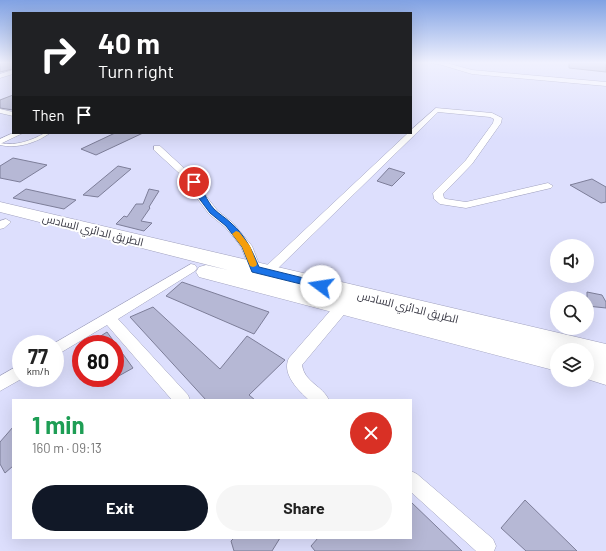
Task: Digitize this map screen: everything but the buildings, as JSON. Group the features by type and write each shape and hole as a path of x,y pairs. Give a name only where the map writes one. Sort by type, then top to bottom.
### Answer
{"highway":[{"name":"الطريق الدائري السادس","path":"2,219 261,271 606,355"},
{"name":"الطريق الدائري السادس","path":"2,219 342,307 550,358"},
{"path":"594,370 606,373"}],"street":[{"path":"412,132 436,110 492,115 498,118 497,123 469,162 438,193 441,201 448,204 470,205 548,186"},
{"path":"0,111 12,114"},
{"path":"0,143 17,134"},
{"path":"157,148 194,182 198,187 201,197 213,212 229,225 239,237 261,271 410,134"},
{"path":"64,345 191,268"},
{"path":"319,399 300,382 294,372 294,363 342,307"},
{"path":"109,318 181,399"},
{"path":"0,384 12,377"},
{"path":"412,481 486,546"}],"lane":[{"path":"0,143 8,146 21,145 46,134"}],"slow traffic":[{"path":"236,234 246,246 253,264"}],"route":[{"path":"194,182 198,187 201,197 213,212 229,225 246,246 255,269 321,286"}]}
